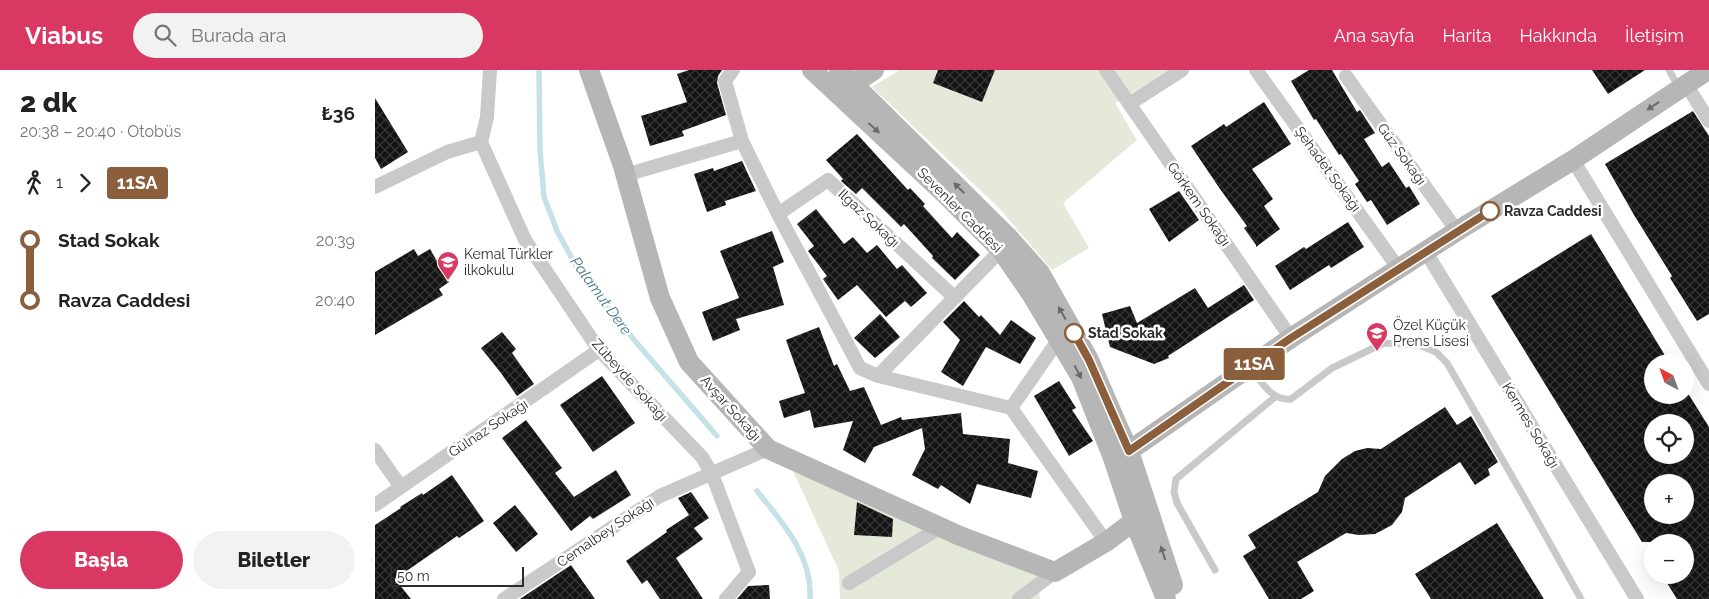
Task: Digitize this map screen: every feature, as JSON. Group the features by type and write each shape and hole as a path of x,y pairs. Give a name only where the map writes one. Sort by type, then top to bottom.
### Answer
{"street":[{"path":"375,187 447,152 481,142 487,117 490,70"},
{"name":"Avşar Sokağı","path":"589,70 625,175 660,298 689,362 768,449 941,527 1055,572"},
{"path":"733,70 725,81 742,141 778,214 860,368 878,376 1011,408 1106,542"},
{"name":"Sevenler Caddesi","path":"811,70 844,83 1007,236 1040,273 1089,360 1121,454 1179,599"},
{"path":"844,83 874,70"},
{"name":"Görkem Sokağı","path":"1106,70 1291,338"},
{"path":"1129,104 1182,70"},
{"name":"Şehadet Sokağı","path":"1256,70 1399,269"},
{"path":"1121,454 1291,338 1457,231 1573,160 1708,70"},
{"name":"Güz Sokağı","path":"1346,76 1457,231"},
{"name":"Sevenler Caddesi","path":"844,83 945,194 1001,250 1032,295 1081,377 1121,454 1134,521 1166,599"},
{"path":"1683,87 1709,121"},
{"path":"625,175 742,141"},
{"name":"Zübeyde Sokağı","path":"481,142 525,240 599,350 702,457 712,474 749,572 726,599"},
{"path":"1573,160 1709,384"},
{"name":"Ilgaz Sokağı","path":"778,214 828,180 955,298"},
{"path":"878,376 1001,250"},
{"name":"Kermes Sokağı","path":"1426,252 1637,599"},
{"path":"1011,408 1059,340"},
{"name":"Gülnaz Sokağı","path":"375,505 599,350"},
{"name":"Cemalbey Sokağı","path":"504,599 660,496 768,449"},
{"path":"375,450 401,487"},
{"path":"1019,599 1055,572 1106,542 1134,521"},
{"path":"849,583 941,527"}],"lane":[{"path":"1669,70 1683,87"},
{"path":"1250,367 1275,397 1283,400 1291,399 1332,368 1384,343 1419,345 1436,352 1447,363 1581,599"},
{"path":"1215,570 1177,503 1174,492 1175,479 1275,397"}],"shaded area":[{"path":"900,70 1170,70 1115,103 1137,140 1063,203 1089,248 1052,270 999,208 872,87"},
{"path":"793,471 1037,575 1040,599 840,599 839,571"}],"building":[{"path":"689,70 722,70 718,76 717,83 726,115 682,131 684,136 650,146 641,116 687,102 677,74"},
{"path":"938,70 995,70 982,102 933,83"},
{"path":"1309,70 1332,70 1357,112 1360,110 1375,133 1364,139 1382,167 1389,162 1406,188 1409,186 1420,204 1387,225 1371,200 1367,202 1355,184 1359,181 1341,154 1339,155 1316,119 1314,120 1291,81"},
{"path":"1592,70 1645,70 1608,94"},
{"path":"375,98 408,152 381,169 375,158"},
{"path":"1264,102 1291,144 1252,169 1273,199 1264,206 1280,229 1256,247 1244,228 1247,226 1191,146 1224,124 1226,127"},
{"path":"1693,111 1709,136 1709,314 1697,321 1670,278 1672,276 1605,164"},
{"path":"857,134 908,190 910,188 925,204 923,206 952,238 957,232 980,255 955,280 932,258 933,256 904,224 901,227 862,188 856,194 841,181 843,179 826,160"},
{"path":"742,161 756,191 725,201 726,205 707,212 694,174 713,168 714,171"},
{"path":"1179,191 1199,220 1169,242 1149,209"},
{"path":"816,209 844,244 853,237 867,253 877,245 897,269 902,265 927,293 911,307 905,301 886,317 857,285 838,300 823,279 827,276 808,251 814,246 797,224"},
{"path":"1348,222 1364,247 1331,268 1329,265 1290,290 1275,266"},
{"path":"772,231 784,262 773,267 784,305 736,319 740,330 713,341 702,312 739,298 720,251"},
{"path":"1591,234 1664,354 1644,354 1644,404 1694,403 1709,427 1709,599 1677,599 1668,584 1694,584 1694,534 1644,534 1644,542 1642,542 1491,296"},
{"path":"414,249 418,256 430,249 449,282 439,289 443,295 375,335 375,272"},
{"path":"1244,285 1254,300 1168,356 1169,358 1154,364 1110,347 1102,314 1130,306 1137,323 1195,288 1208,308"},
{"path":"964,301 1000,335 1011,320 1036,338 1020,364 986,347 963,386 941,372 960,340 943,322"},
{"path":"880,314 900,337 875,358 854,338"},
{"path":"819,327 834,366 837,364 850,391 864,387 881,425 901,417 902,420 961,413 963,434 1010,439 1008,463 1038,471 1031,498 977,484 970,504 941,485 938,489 912,475 925,449 922,428 874,447 865,463 843,450 853,421 814,428 810,410 784,418 779,401 805,393 786,340"},
{"path":"502,332 516,349 512,353 534,384 517,396 481,348"},
{"path":"602,376 635,423 593,452 560,405"},
{"path":"1059,381 1076,408 1072,410 1093,441 1069,456 1034,396"},
{"path":"1445,407 1457,425 1471,416 1498,462 1488,469 1490,475 1475,485 1460,462 1405,498 1402,512 1392,525 1375,534 1359,535 1346,533 1297,562 1314,591 1301,599 1269,599 1243,556 1256,548 1248,535 1318,492 1325,476 1342,459 1355,451 1367,448 1381,449"},
{"path":"526,420 562,468 555,473 574,497 616,470 631,495 593,519 590,516 571,531 502,438"},
{"path":"452,475 484,521 459,538 457,536 395,579 411,599 375,599 375,525"},
{"path":"691,492 709,518 694,528 703,539 676,558 703,599 660,599 647,580 642,584 626,561 689,515 678,498"},
{"path":"857,502 893,519 892,537 854,535"},
{"path":"515,505 538,534 516,552 493,523"},
{"path":"1497,523 1544,599 1431,599 1415,574"},
{"path":"571,565 595,599 520,599"},
{"path":"769,585 770,599 737,599 748,586"}],"waterway":[{"name":"Palamut Dere","path":"539,70 540,150 544,197 557,231 580,273 635,341 717,436"},
{"name":"Palamut Dere","path":"757,491 786,527 801,554 807,568 810,583 810,599"}],"bus line":[{"name":"11SA","path":"1074,333 1089,360 1129,451 1291,338 1490,211"}],"place":[{"name":"Ravza Caddesi","path":"1490,211"},
{"name":"Kemal Türkler ilkokulu","path":"448,281"},
{"name":"Stad Sokak","path":"1074,333"},
{"name":"Özel Küçük Prens Lisesi","path":"1377,352"}]}
